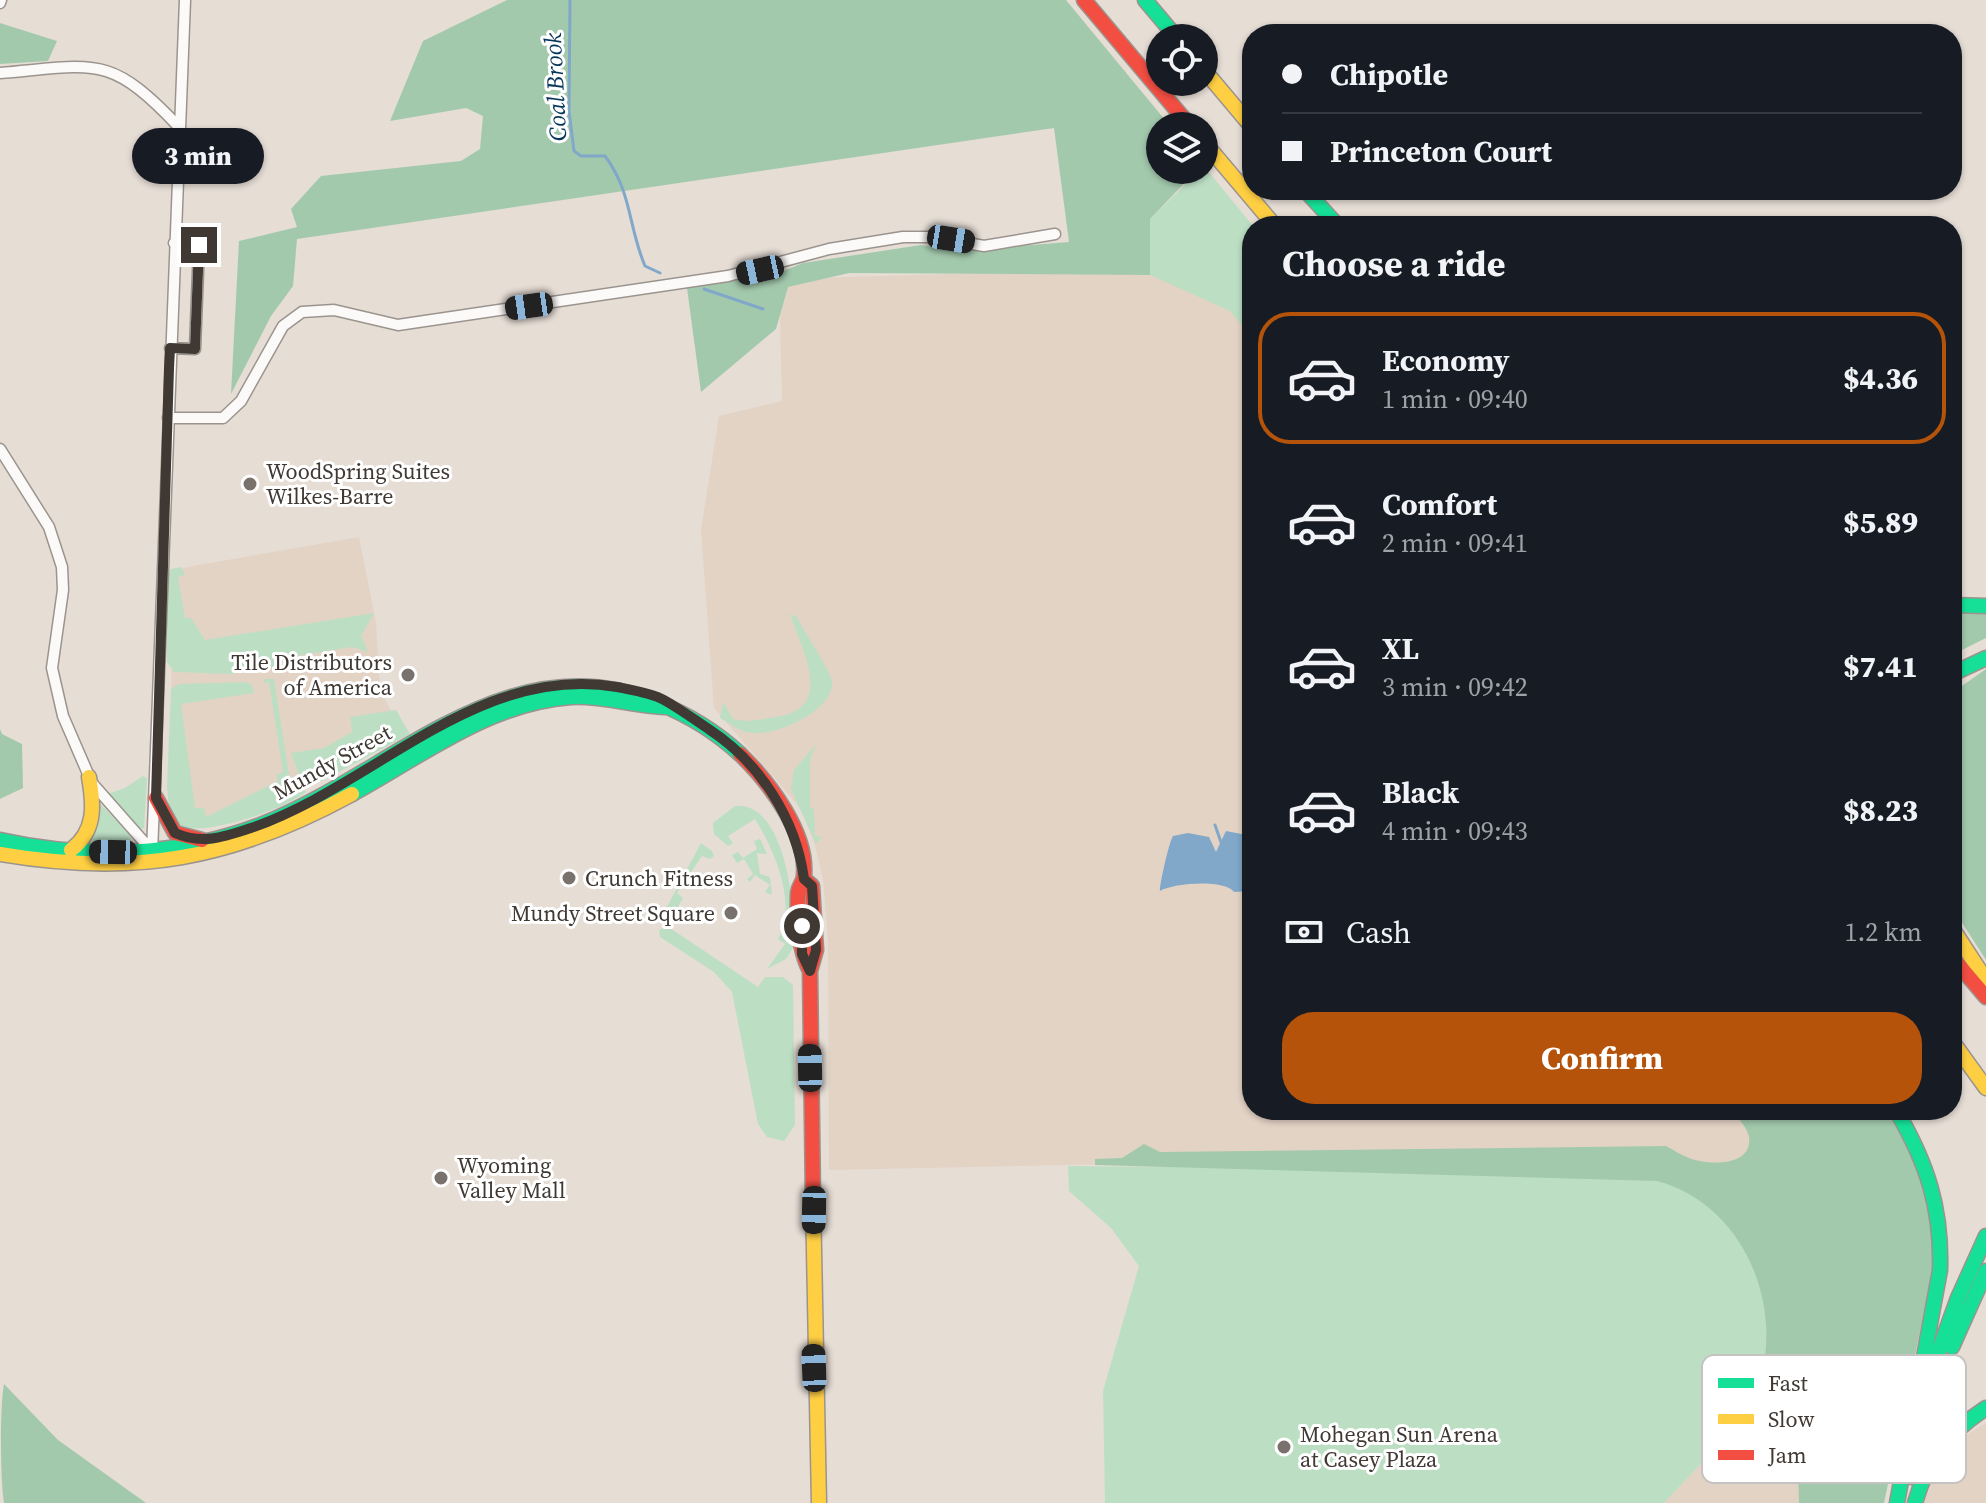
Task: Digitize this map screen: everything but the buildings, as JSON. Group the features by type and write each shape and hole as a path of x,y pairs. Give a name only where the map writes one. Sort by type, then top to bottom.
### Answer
{"main road":[{"path":"1084,0 1178,112"},
{"path":"1145,0 1165,24"},
{"path":"1218,87 1242,115"},
{"path":"1218,159 1242,187"},
{"path":"1253,200 1267,216"},
{"path":"1314,200 1327,216"},
{"path":"1962,605 1986,606"},
{"path":"1962,669 1986,658"},
{"name":"Mundy Street","path":"0,840 153,857 299,808 443,725 529,688 599,684 663,699 729,742 753,766 784,814 801,853 804,879 812,886 816,913 816,950 810,971 819,1503"},
{"name":"Mundy Street","path":"0,854 92,866 228,850 293,826 466,729 520,706 559,698 598,698 673,707"},
{"path":"71,850 84,843 90,830 89,777"},
{"path":"156,798 175,833 206,841"},
{"path":"1962,943 1986,980"},
{"path":"1962,969 1986,997"},
{"path":"1962,1055 1986,1088"},
{"path":"1902,1120 1932,1174 1942,1237 1940,1270 1925,1355"},
{"path":"1937,1355 1986,1236"},
{"path":"1950,1355 1986,1271"},
{"path":"1966,1421 1986,1408"},
{"path":"1898,1503 1902,1483"},
{"path":"1898,1503 1903,1483"},
{"path":"1908,1503 1912,1483"},
{"path":"1915,1503 1921,1483"}],"street":[{"path":"153,857 185,0"},
{"path":"0,73 91,67 109,70 142,88 178,126"},
{"path":"168,418 223,418 241,401 283,326 302,312 334,310 398,325 728,276 829,249 903,237 933,237 984,246 1055,234"},
{"path":"170,348 195,349 199,245 174,243"},
{"path":"0,449 49,527 62,567 54,680 63,716 89,777 153,857"}],"shaded area":[{"path":"1152,268 1232,308 1242,320 1242,1120 1752,1120 1755,1165 1114,1164 829,1170 828,939 823,880 815,845 801,809 714,708 701,530 719,416 782,401 779,279"},
{"path":"359,537 376,623 380,689 402,733 294,793 212,823 173,799 170,579 176,570 193,566"},
{"path":"1986,1423 1986,1503 1924,1503 1931,1483 1966,1483 1966,1435"},
{"path":"1702,1463 1702,1483 1798,1483 1799,1503 1664,1503"}],"green space":[{"path":"507,0 1066,0 1158,112 1146,112 1146,184 1184,184 1150,219 1150,275 849,273 788,287 776,329 701,392 687,288 776,274 803,263 921,245 958,251 1069,242 1054,128 297,239 293,286 271,316 231,394 239,241 297,227 291,209 321,176 461,161 480,149 483,116 466,108 390,121 423,41"},
{"path":"0,23 57,41 48,61 0,64"},
{"path":"1218,183 1245,216 1242,216 1242,325 1230,311 1150,275 1150,219 1186,184"},
{"path":"181,567 185,575 178,577 185,618 191,618 205,640 374,613 361,636 368,652 352,647 282,658 283,665 233,674 174,672 167,662 167,576 171,569"},
{"path":"1962,612 1986,613 1986,638 1962,650"},
{"path":"783,614 796,616 830,677 830,692 815,711 803,719 764,733 745,732 720,718 723,702 733,719 754,720 794,712 805,703 810,691 810,677 802,646 791,616"},
{"path":"1986,669 1986,960 1962,923 1962,686"},
{"path":"263,679 274,679 289,775 306,792 281,806 244,820 207,828 180,826 169,809 167,786 171,689 179,684 245,682 252,685 254,693 181,704 195,808 204,808 206,817 278,781 276,775 283,772 269,682 264,683"},
{"path":"396,710 410,734 322,781 311,781 299,775 291,753 324,748 352,732 350,717"},
{"path":"0,729 2,734 22,744 23,788 0,799"},
{"path":"816,744 810,760 810,808 814,809 815,836 822,837 816,844 791,789 794,770"},
{"path":"143,776 147,778 144,828 141,829 107,794 125,788"},
{"path":"98,802 131,835 130,844 90,845"},
{"path":"735,806 752,809 766,821 777,839 790,886 793,948 786,959 767,969 785,944 778,939 784,925 785,894 776,861 755,819 728,836 733,843 728,846 714,834 713,823"},
{"path":"760,839 767,854 757,853 760,874 770,877 772,895 765,892 770,885 755,875 750,882 747,879 753,874 744,859 737,863 732,855 738,852 743,858 757,849 754,841"},
{"path":"701,843 714,856 710,859 702,856 677,893 683,898 667,926 758,987 765,977 783,977 793,985 795,1125 784,1141 767,1137 758,1124 732,992 714,972 660,937 659,931 664,926 661,918"},
{"path":"1740,1120 1893,1120 1916,1157 1934,1215 1932,1274 1915,1355 1765,1355 1765,1316 1759,1286 1748,1258 1732,1232 1711,1210 1686,1192 1657,1181 1095,1165 1095,1159 1122,1158 1144,1144 1160,1152 1666,1146 1686,1157 1717,1163 1744,1154 1748,1147 1748,1133"},
{"path":"1068,1166 1673,1172 1758,1233 1784,1351 1782,1355 1702,1355 1702,1463 1664,1503 1105,1503 1103,1391 1139,1266 1111,1228 1069,1191"},
{"path":"4,1384 58,1440 146,1503 4,1503 1,1442"},
{"path":"1798,1483 1888,1483 1884,1503 1799,1503"}],"water":[{"path":"1226,831 1242,834 1242,892 1210,884 1176,886 1160,891 1173,836 1188,833 1209,837 1216,852"}],"waterway":[{"name":"Coal Brook","path":"570,0 569,111 574,151 581,156 605,156 625,196 645,266 660,273"},
{"name":"Coal Brook","path":"704,289 763,309"},
{"name":"Coal Brook","path":"1215,825 1223,848"}],"traffic: fast":[{"path":"1145,0 1165,24"},
{"path":"1314,200 1329,216"},
{"path":"1962,605 1986,606"},
{"path":"1962,669 1986,658"},
{"path":"0,840 66,850 133,852 166,849 231,835 311,801 454,720 502,700 552,688 604,688 658,703 701,724 740,754"},
{"path":"352,794 484,720 541,701 583,697 669,707"},
{"path":"1901,1120 1924,1168 1938,1226 1940,1270 1924,1355"},
{"path":"1937,1355 1958,1298 1986,1236"},
{"path":"1952,1347 1986,1271"},
{"path":"1966,1423 1986,1408"},
{"path":"1897,1503 1901,1483"},
{"path":"1915,1503 1922,1483"}],"traffic: slow":[{"path":"1218,87 1242,115"},
{"path":"1218,159 1242,187"},
{"path":"1253,200 1267,216"},
{"path":"71,850 89,826 92,798 89,777"},
{"path":"0,854 95,863 182,857 224,848 266,834 352,794"},
{"path":"1962,943 1986,980"},
{"path":"1962,1055 1986,1088"},
{"path":"813,1199 819,1503"}],"traffic: jam":[{"path":"1084,0 1178,112"},
{"path":"740,754 774,794 800,843 804,876 798,893 798,923 803,953 810,971"},
{"path":"156,798 175,833 202,840"},
{"path":"804,879 812,886 816,950 810,971 813,1199"},
{"path":"1962,969 1986,997"}],"place":[{"name":"WoodSpring Suites Wilkes-Barre","path":"250,484"},
{"name":"Tile Distributors of America","path":"408,675"},
{"name":"Crunch Fitness","path":"569,878"},
{"name":"Mundy Street Square","path":"731,913"},
{"name":"Wyoming Valley Mall","path":"441,1178"},
{"name":"Mohegan Sun Arena at Casey Plaza","path":"1284,1447"}],"route":[{"path":"199,245 195,349 170,348 169,368 157,677 156,798 166,822 175,833 206,841 225,837 299,808 443,725 484,705 529,688 599,684 663,699 729,742 753,766 784,814 801,853 804,879 812,886 816,950 810,971 802,954 802,926"}]}
